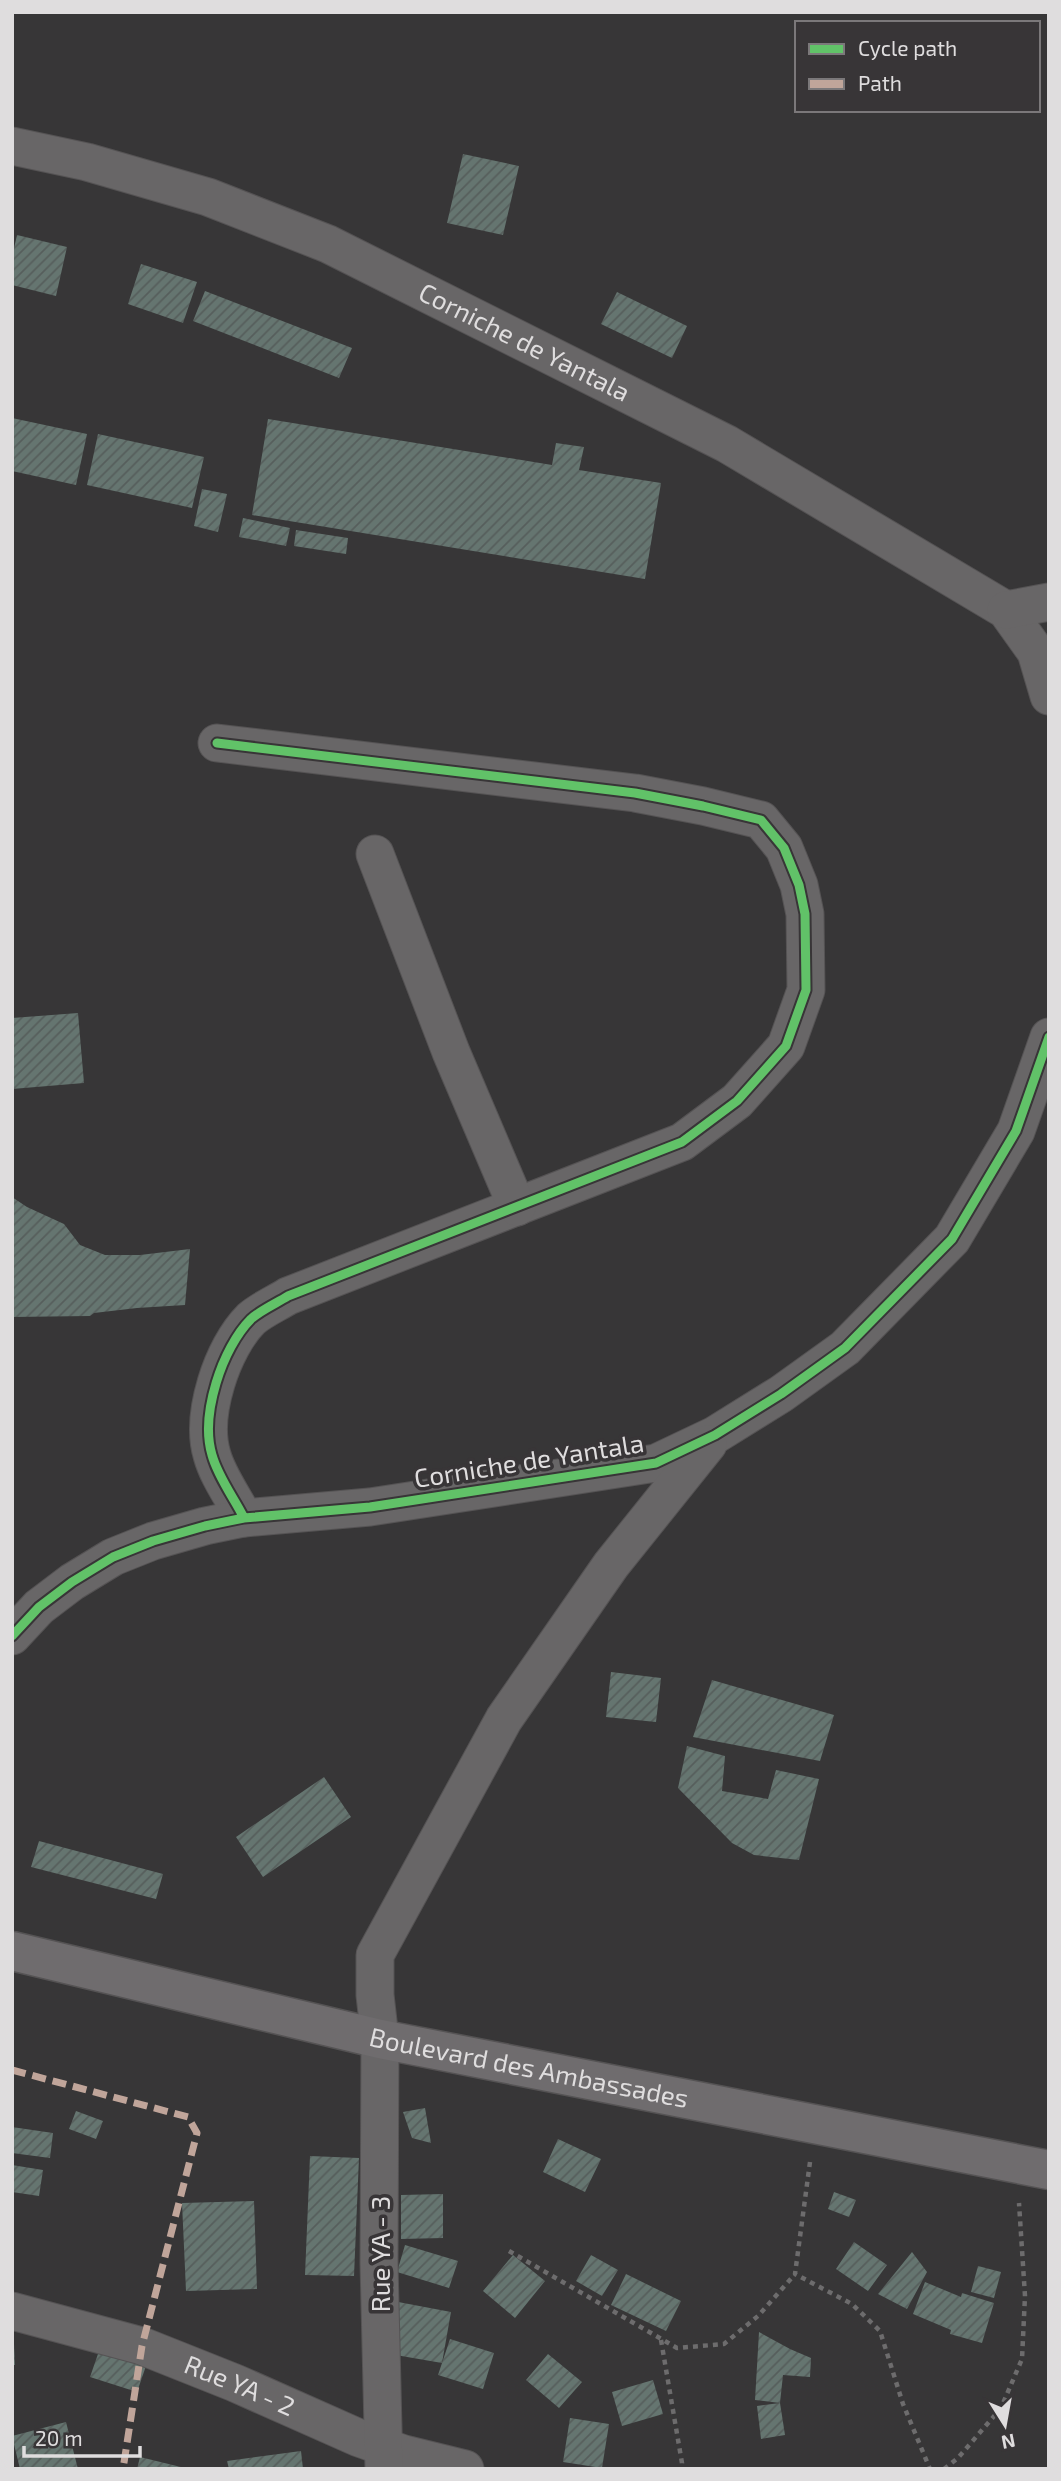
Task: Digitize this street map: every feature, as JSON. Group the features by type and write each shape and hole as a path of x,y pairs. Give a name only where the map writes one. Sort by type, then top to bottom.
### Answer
{"main road":[{"name":"Boulevard des Ambassades","path":"12,1951 380,2039 1033,2167"}],"street":[{"name":"Corniche de Yantala","path":"12,146 88,162 208,197 328,244 727,444 1006,610 1036,652 1049,696"},
{"path":"1006,610 1049,602"},
{"path":"217,743 635,793 761,821 784,848 799,885 805,914 807,952 806,990 786,1046 737,1101 682,1142 288,1296 252,1318 227,1352 212,1404 208,1432 212,1457 244,1518"},
{"path":"375,854 451,1052 517,1207"},
{"name":"Corniche de Yantala","path":"12,1636 39,1607 72,1582 113,1557 153,1541 205,1526 244,1518 370,1507 656,1464 715,1435 781,1394 845,1348 952,1239 1016,1131 1049,1037"},
{"name":"Rue YA - 3","path":"384,2458 379,2263 380,2039 374,1955 503,1719 611,1566 715,1435"},
{"name":"Rue YA - 2","path":"12,2311 142,2346 384,2458 465,2469"}],"path":[{"path":"509,2251 677,2348 724,2344 758,2316 795,2274 814,2123"},
{"path":"944,2469 958,2458 1001,2408 1022,2359 1033,2167"},
{"path":"795,2274 852,2304 880,2331 903,2404 930,2469"},
{"path":"661,2339 681,2469"}],"building":[{"path":"463,154 519,166 503,235 447,223"},
{"path":"17,235 67,247 56,296 12,285 12,257"},
{"path":"141,264 197,282 183,323 128,304"},
{"path":"205,291 352,348 339,378 193,321"},
{"path":"617,292 687,326 672,358 601,324"},
{"path":"12,418 87,434 76,485 12,471"},
{"path":"268,419 552,465 556,443 584,447 579,470 661,483 645,579 252,515"},
{"path":"98,434 204,457 192,508 87,485"},
{"path":"202,489 227,494 218,532 194,526"},
{"path":"243,518 290,528 286,546 239,537"},
{"path":"296,530 348,538 346,554 294,546"},
{"path":"78,1013 84,1083 12,1089 12,1018"},
{"path":"12,1197 64,1224 80,1245 105,1255 140,1255 190,1249 185,1305 137,1308 94,1313 90,1316 12,1317"},
{"path":"611,1672 661,1678 656,1722 606,1717"},
{"path":"712,1680 834,1715 820,1761 693,1737"},
{"path":"687,1746 725,1756 722,1791 768,1799 776,1770 819,1779 799,1860 754,1855 732,1843 678,1788"},
{"path":"324,1777 351,1817 263,1877 236,1837"},
{"path":"39,1841 163,1874 156,1899 31,1867"},
{"path":"425,2108 431,2143 412,2138 403,2112"},
{"path":"76,2111 103,2121 96,2139 69,2129"},
{"path":"12,2127 53,2133 50,2158 12,2153"},
{"path":"558,2139 601,2159 585,2192 543,2172"},
{"path":"310,2156 359,2158 354,2276 305,2275"},
{"path":"12,2165 43,2170 39,2196 12,2192"},
{"path":"834,2192 856,2200 849,2217 828,2209"},
{"path":"443,2194 443,2238 401,2239 401,2195"},
{"path":"254,2201 257,2289 186,2291 182,2203"},
{"path":"854,2242 887,2265 868,2291 836,2269"},
{"path":"405,2245 458,2261 449,2288 397,2272"},
{"path":"912,2252 927,2272 907,2309 878,2294"},
{"path":"513,2255 545,2281 515,2318 483,2291"},
{"path":"591,2255 618,2270 602,2296 576,2281"},
{"path":"978,2266 1001,2272 994,2298 971,2292"},
{"path":"626,2274 681,2301 666,2331 611,2305"},
{"path":"925,2282 961,2297 962,2293 994,2303 982,2343 950,2334 951,2330 913,2314"},
{"path":"393,2301 451,2312 442,2363 384,2353"},
{"path":"759,2332 811,2358 810,2377 783,2375 780,2403 755,2400"},
{"path":"450,2339 494,2353 483,2389 438,2375"},
{"path":"14,2344 15,2365 12,2365"},
{"path":"99,2351 146,2366 137,2392 90,2377"},
{"path":"548,2354 582,2382 559,2408 526,2380"},
{"path":"653,2380 663,2414 622,2426 612,2392"},
{"path":"780,2403 785,2435 761,2439 757,2406"},
{"path":"570,2418 609,2424 602,2468 563,2462"},
{"path":"66,2422 78,2469 20,2469 12,2436"},
{"path":"301,2451 303,2469 229,2469 227,2461"},
{"path":"140,2457 185,2468 185,2469 137,2469"}],"marked path":[{"path":"12,2070 188,2117 197,2133 142,2346 123,2469"}],"cycle path":[{"path":"217,743 635,793 761,820 784,848 799,885 805,914 806,990 786,1046 737,1101 682,1142 288,1296 251,1319 231,1347 223,1364 211,1402 209,1421 212,1455 244,1518"},
{"path":"12,1636 39,1607 72,1582 113,1557 153,1541 205,1526 244,1518 370,1507 656,1463 715,1435 781,1394 845,1348 952,1239 1016,1131 1049,1037"}]}
